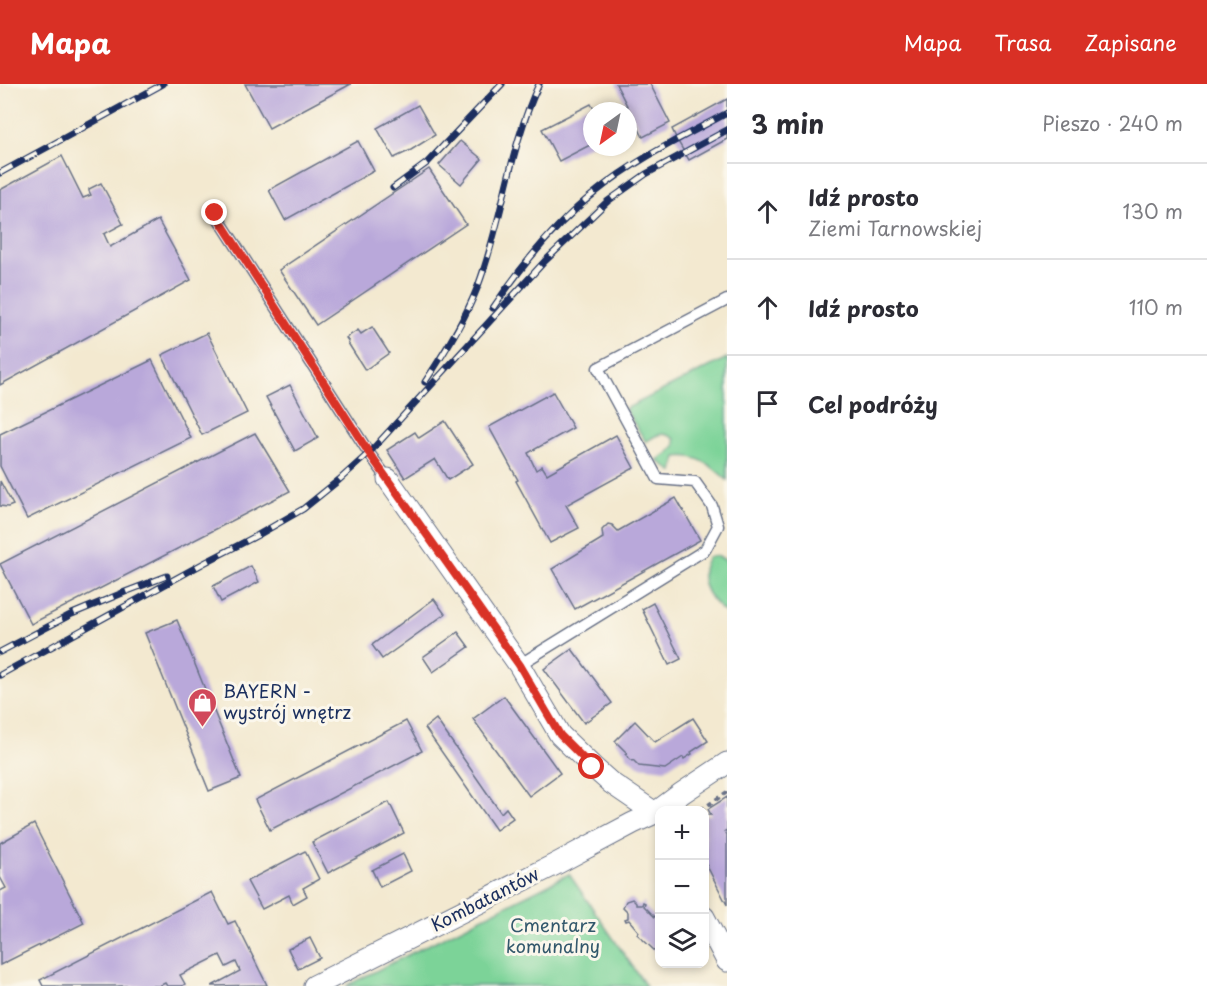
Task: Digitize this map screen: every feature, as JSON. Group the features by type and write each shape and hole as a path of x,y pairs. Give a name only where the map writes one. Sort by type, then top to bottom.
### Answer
{"street":[{"path":"388,479 519,665 560,735 599,772 655,816"},
{"name":"Kombatantów","path":"669,806 682,793 727,763"},
{"name":"Kombatantów","path":"314,986 633,824 655,818"},
{"path":"709,924 727,961"}],"lane":[{"path":"215,213 388,479"},
{"path":"519,665 705,550 718,525 712,506 695,482 658,478 598,368 727,300"}],"path":[{"path":"707,806 727,792"}],"green space":[{"path":"727,358 727,480 710,466 691,457 676,457 673,472 657,460 675,446 675,439 660,434 646,442 625,409"},
{"path":"718,556 727,561 727,614 709,595 703,578 708,557"},
{"name":"Cmentarz komunalny","path":"569,874 646,986 346,986"}],"building":[{"path":"245,84 351,84 269,128"},
{"path":"616,84 650,84 670,123 643,137 637,125 637,102 625,102"},
{"path":"727,99 727,139 689,160 672,129"},
{"path":"418,105 435,135 394,158 377,128"},
{"path":"583,108 583,149 559,161 542,129"},
{"path":"358,141 374,171 285,220 269,190"},
{"path":"460,141 482,159 461,184 439,165"},
{"path":"62,156 83,198 91,195 89,189 101,183 123,224 104,234 110,247 158,220 191,280 0,385 0,190"},
{"path":"429,169 466,224 316,325 279,270"},
{"path":"372,327 389,353 365,370 346,338 358,330 361,334"},
{"path":"207,333 247,413 202,435 162,355"},
{"path":"152,360 191,438 27,519 0,466 0,434"},
{"path":"290,385 318,438 295,451 266,397"},
{"path":"553,392 573,428 528,453 536,470 542,466 547,474 616,435 634,468 566,505 579,528 550,543 489,427"},
{"path":"445,421 473,464 448,480 435,459 405,478 387,450 415,432 419,438"},
{"path":"255,433 290,491 31,624 0,564"},
{"path":"0,481 13,505 0,506"},
{"path":"676,498 700,540 575,609 552,569 603,538 602,530 608,524 618,531"},
{"path":"251,566 259,582 221,602 213,586"},
{"path":"434,599 445,614 382,659 372,645"},
{"path":"653,603 681,659 669,665 642,609"},
{"path":"177,620 241,778 209,791 145,633"},
{"path":"458,632 469,647 433,672 423,657"},
{"path":"572,649 612,703 584,723 544,669"},
{"path":"504,696 560,773 529,796 473,719"},
{"path":"693,718 708,741 691,752 692,754 665,769 639,766 615,741 635,721 655,742"},
{"path":"436,719 501,813 506,808 513,818 496,830 425,728"},
{"path":"406,721 422,751 270,830 255,800"},
{"path":"727,797 727,830 725,831 727,835 727,905 709,870 709,815 711,815 709,808"},
{"path":"389,802 404,833 328,873 312,842"},
{"path":"34,824 84,923 0,965 0,891 6,888 0,877 0,843"},
{"path":"305,851 319,879 303,888 307,896 293,904 289,895 262,909 247,881"},
{"path":"403,854 411,871 380,887 372,870"},
{"path":"212,892 228,924 235,921 267,985 212,986 240,971 236,962 226,967 220,955 180,975 185,984 182,986 167,986 165,983 159,986 43,986 40,980"},
{"path":"632,899 636,905 645,903 644,906 655,917 655,951 637,934 639,932 629,920 626,921 628,912 623,907 626,901"},
{"path":"310,938 320,958 298,969 288,949"}],"railway":[{"path":"0,173 163,84"},
{"path":"393,188 427,163 502,84"},
{"path":"425,382 454,336 478,286 494,236 520,133 539,84"},
{"path":"493,308 540,245 582,203 612,179 644,159 727,113"},
{"path":"0,675 303,509 369,453 545,261 608,201 646,174 727,130"},
{"path":"0,652 72,614 167,576"}],"place":[{"name":"BAYERN - wystrój wnętrz","path":"202,728"}],"route":[{"path":"215,213 369,453 519,665 560,735 592,767"}]}
